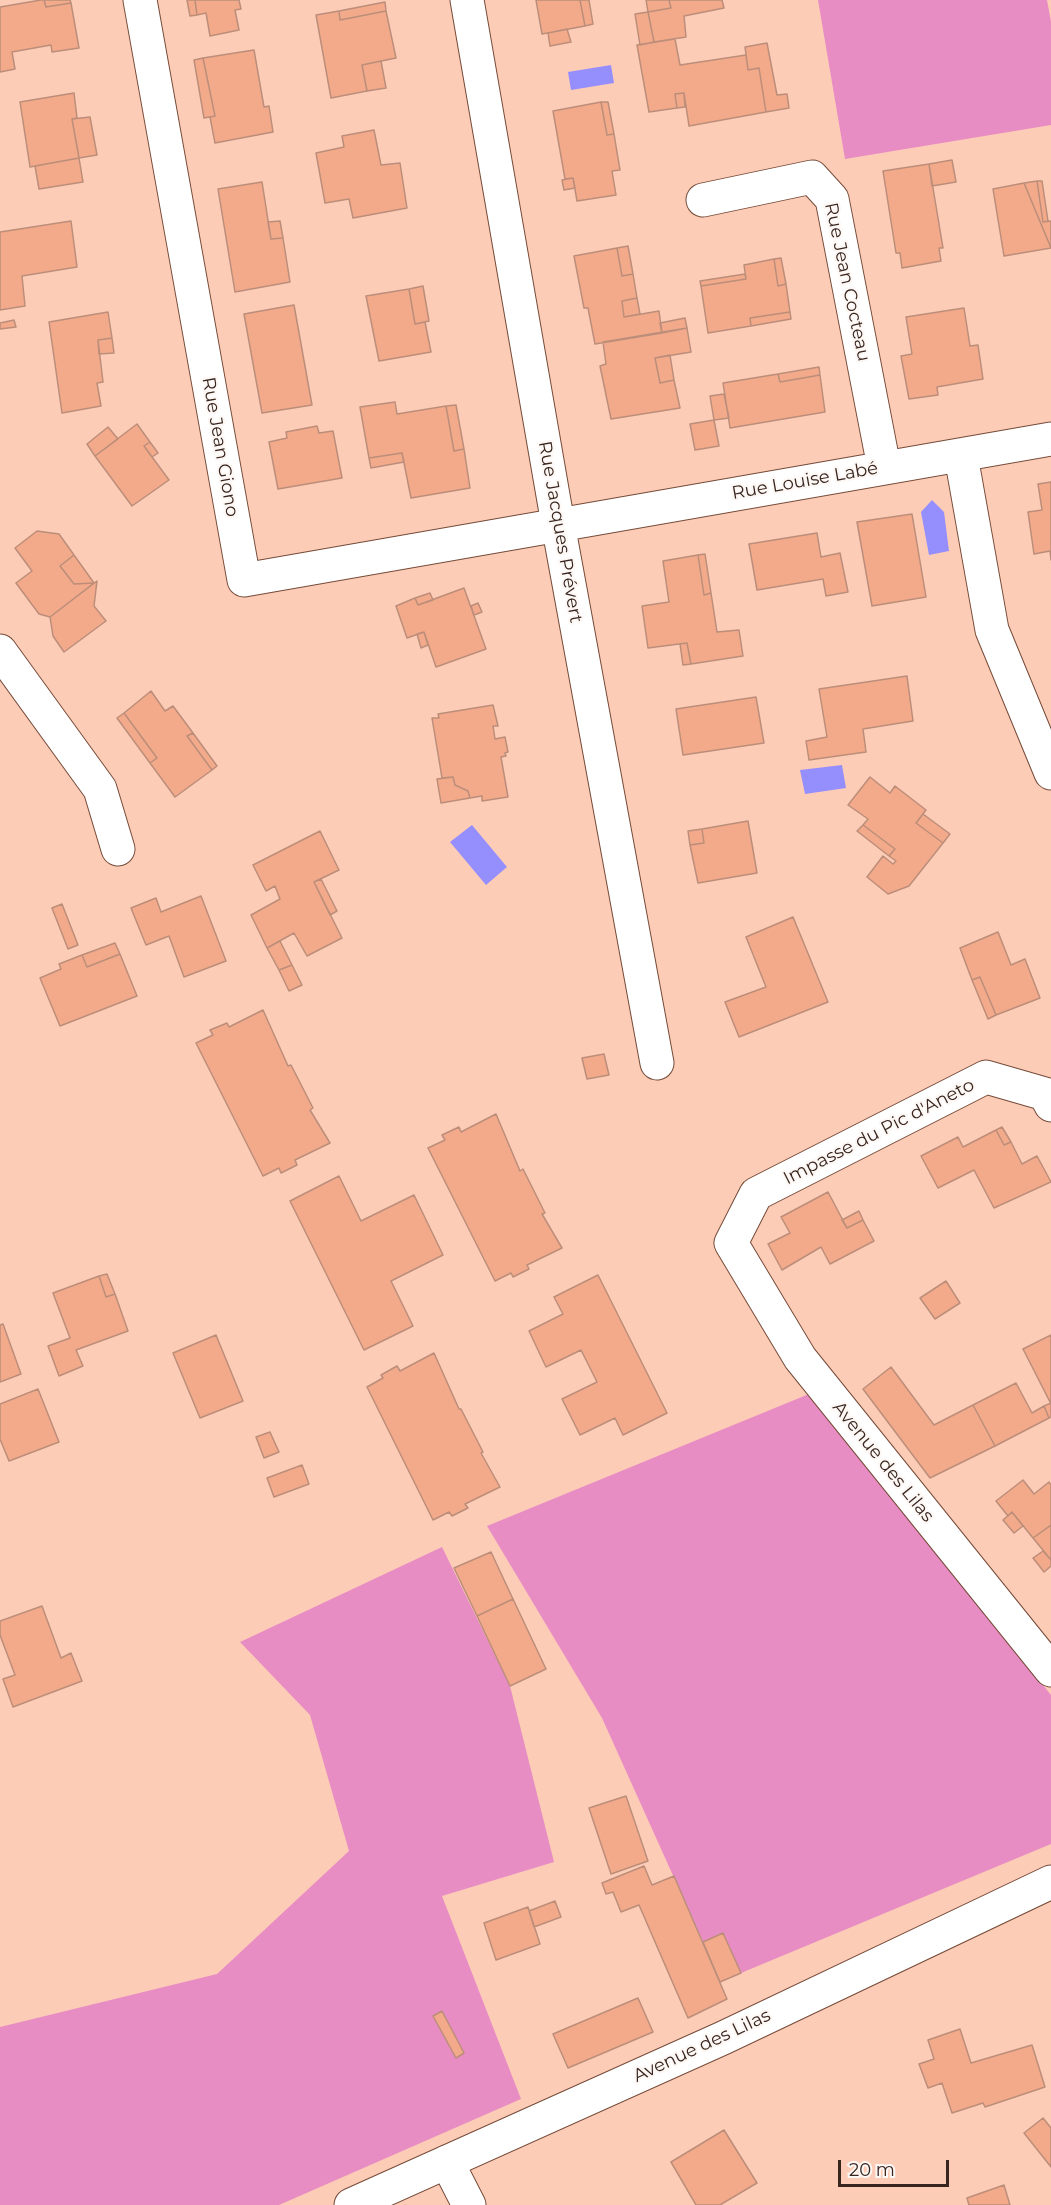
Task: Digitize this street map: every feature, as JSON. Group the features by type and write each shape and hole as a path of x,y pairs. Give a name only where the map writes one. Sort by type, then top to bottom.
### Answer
{"street":[{"name":"Rue Jean Giono","path":"140,0 244,580 558,525"},
{"name":"Rue Jacques Prévert","path":"467,0 558,525 657,1064"},
{"name":"Rue Jean Cocteau","path":"703,200 812,177 832,199 885,467"},
{"name":"Rue Louise Labé","path":"558,525 1051,440"},
{"path":"961,456 992,630 1051,773"},
{"path":"0,651 100,789 118,849"},
{"name":"Impasse du Pic d'Aneto","path":"731,1243 756,1194 986,1077 1045,1094 1051,1104"},
{"name":"Avenue des Lilas","path":"731,1243 800,1358 1051,1670"},
{"name":"Avenue des Lilas","path":"351,2205 723,2038 1051,1882"},
{"path":"447,2162 469,2205"}],"shaded area":[{"path":"818,0 1047,0 1051,22 1051,125 845,159"},
{"path":"611,65 614,83 571,90 568,72"},
{"path":"932,500 944,512 949,551 929,555 921,512"},
{"path":"842,765 846,788 805,794 800,770"},
{"path":"472,825 507,867 486,885 450,842"},
{"path":"809,1394 1051,1695 1051,1844 741,1973 723,1933 703,1942 602,1718 487,1526"},
{"path":"442,1547 510,1686 554,1862 442,1896 521,2099 279,2205 0,2205 0,2027 217,1974 349,1851 310,1715 240,1642"}],"building":[{"path":"44,0 46,7 71,3 79,48 52,52 51,45 12,52 15,69 0,72 0,7"},
{"path":"44,0 70,0 71,3 46,7"},
{"path":"187,0 195,0 197,15 190,16"},
{"path":"195,0 239,0 241,9 235,10 239,30 210,36 206,13 197,15"},
{"path":"536,0 580,0 585,26 542,34"},
{"path":"580,0 589,0 593,24 585,26"},
{"path":"646,0 669,0 671,8 648,12"},
{"path":"669,0 722,0 724,8 684,16 686,37 654,42 648,12 671,8"},
{"path":"385,2 386,11 340,20 339,11"},
{"path":"339,11 340,20 386,11 396,58 362,65 367,91 331,98 316,15"},
{"path":"648,12 654,42 640,45 635,14"},
{"path":"567,29 571,42 550,46 548,33"},
{"path":"675,39 680,65 746,55 748,70 759,68 766,112 689,126 684,93 675,94 677,108 649,112 637,45"},
{"path":"767,43 777,95 787,94 789,108 766,112 759,68 748,70 745,47"},
{"path":"254,50 264,107 269,106 273,132 215,143 210,117 215,116 203,58"},
{"path":"203,58 215,116 204,118 194,60"},
{"path":"381,61 386,88 367,91 362,65"},
{"path":"74,93 77,118 72,119 79,158 30,167 20,102"},
{"path":"684,93 685,107 677,108 675,94"},
{"path":"601,102 608,102 614,134 607,135"},
{"path":"601,102 607,135 614,134 620,170 612,171 616,195 577,201 573,178 565,179 553,111"},
{"path":"90,117 97,155 79,158 72,119"},
{"path":"374,130 381,165 400,163 407,208 353,218 349,199 325,203 316,153 344,147 342,136"},
{"path":"79,158 83,182 39,189 35,166"},
{"path":"952,160 956,182 932,186 929,164"},
{"path":"929,164 943,248 939,248 941,261 902,268 900,253 896,253 883,171"},
{"path":"573,178 575,188 564,190 562,180"},
{"path":"1037,181 1043,222 1051,221 1051,248 1024,183"},
{"path":"1037,181 1042,181 1048,221 1043,222"},
{"path":"262,182 271,239 283,238 290,282 235,292 218,189"},
{"path":"1024,183 1051,248 1004,256 993,189"},
{"path":"71,221 77,267 22,276 25,306 0,310 0,232"},
{"path":"280,221 283,238 271,239 268,222"},
{"path":"628,246 633,274 622,276 617,248"},
{"path":"617,248 622,276 633,274 637,298 622,301 624,317 659,311 662,333 595,344 588,308 584,308 574,256"},
{"path":"781,258 786,284 778,286 774,259"},
{"path":"774,259 778,286 786,284 790,312 750,318 751,326 708,333 701,286 746,279 744,265"},
{"path":"745,274 746,279 701,286 700,281"},
{"path":"423,286 429,321 415,324 409,289"},
{"path":"409,289 415,324 425,322 431,352 379,361 366,296"},
{"path":"637,298 640,314 624,317 622,301"},
{"path":"294,305 312,405 262,413 244,314"},
{"path":"964,308 970,346 978,345 983,379 937,387 938,395 909,399 901,356 912,354 906,317"},
{"path":"108,312 112,338 98,340 103,382 97,383 101,406 62,413 49,322"},
{"path":"790,312 791,319 751,326 750,318"},
{"path":"685,318 687,328 662,333 660,323"},
{"path":"14,320 16,327 0,329 0,323"},
{"path":"687,328 691,352 655,358 660,383 674,380 680,408 611,419 600,366 606,364 603,342"},
{"path":"112,338 114,353 99,354 98,340"},
{"path":"670,355 674,380 660,383 655,358"},
{"path":"819,367 820,375 780,382 778,374"},
{"path":"778,374 780,382 820,375 825,412 730,428 723,383"},
{"path":"724,394 729,418 714,420 710,396"},
{"path":"395,402 397,414 446,406 454,451 464,449 470,488 411,498 402,453 369,458 360,407"},
{"path":"456,405 464,449 454,451 446,406"},
{"path":"714,420 719,446 695,450 690,424"},
{"path":"137,424 150,442 144,446 169,480 132,506 95,456"},
{"path":"317,426 319,433 333,431 342,478 278,489 269,442 287,438 286,432"},
{"path":"108,427 118,439 95,456 87,444"},
{"path":"150,442 158,453 152,457 144,446"},
{"path":"402,453 404,462 371,468 369,458"},
{"path":"1051,482 1051,560 1050,551 1034,554 1028,512 1042,510 1038,484"},
{"path":"912,514 926,597 872,606 857,522"},
{"path":"37,531 59,534 74,555 60,566 74,584 94,583 50,617 39,614 16,583 32,571 15,548"},
{"path":"817,533 821,557 840,553 848,592 826,596 823,579 757,590 749,544"},
{"path":"705,554 711,593 704,595 698,555"},
{"path":"74,555 94,583 74,584 60,566"},
{"path":"698,555 704,595 711,593 717,632 739,630 743,656 691,664 687,643 648,648 642,606 669,602 663,561"},
{"path":"97,581 94,606 106,621 64,652 53,636 50,617"},
{"path":"464,588 486,649 436,667 424,632 407,638 396,606 415,598 418,605"},
{"path":"430,593 433,600 418,605 415,598"},
{"path":"478,603 482,612 474,615 471,606"},
{"path":"424,632 428,645 421,648 417,634"},
{"path":"687,643 691,664 683,665 680,644"},
{"path":"907,676 913,721 863,729 866,752 809,760 806,741 827,737 819,689"},
{"path":"151,691 165,711 173,706 193,733 187,736 212,770 175,797 150,763 157,758 124,713"},
{"path":"756,697 764,743 683,755 676,709"},
{"path":"493,705 498,726 493,726 495,739 505,737 508,752 505,753 506,756 501,757 508,797 482,801 482,796 470,798 468,791 455,785 453,777 442,778 432,718 439,718 438,714"},
{"path":"124,713 157,758 150,763 117,718"},
{"path":"193,733 217,766 212,770 187,736"},
{"path":"453,777 455,785 468,791 470,798 441,803 437,779"},
{"path":"870,777 890,793 895,786 926,810 916,823 943,843 909,886 888,894 867,877 883,856 893,864 896,861 889,856 895,849 863,825 868,819 848,805"},
{"path":"923,814 950,834 943,843 916,823"},
{"path":"748,821 757,873 698,883 690,845 704,843 702,829"},
{"path":"863,825 895,849 889,856 857,831"},
{"path":"702,829 704,843 690,845 688,831"},
{"path":"320,831 339,870 314,882 342,938 307,956 294,933 267,948 251,915 280,899 275,886 266,891 253,865"},
{"path":"321,879 337,911 330,915 314,882"},
{"path":"201,896 226,961 184,977 169,936 146,945 131,908 156,898 161,912"},
{"path":"62,904 78,945 68,949 52,908"},
{"path":"793,917 828,1002 739,1037 725,1002 766,987 746,937"},
{"path":"998,932 1011,965 1025,959 1040,998 996,1015 980,977 972,980 960,948"},
{"path":"280,941 292,965 279,970 267,948"},
{"path":"115,943 120,954 87,967 82,955"},
{"path":"120,954 137,996 60,1026 40,978 61,969 59,964 82,955 87,967"},
{"path":"292,965 302,985 289,991 279,970"},
{"path":"980,977 996,1015 988,1019 972,980"},
{"path":"263,1010 288,1066 291,1065 313,1108 310,1110 330,1143 295,1160 297,1165 281,1173 279,1168 263,1176 196,1043 213,1035 210,1030 227,1023 229,1027"},
{"path":"604,1054 609,1075 587,1079 582,1058"},
{"path":"496,1114 520,1171 523,1169 545,1213 542,1214 562,1248 527,1265 529,1269 513,1277 511,1273 495,1281 428,1148 445,1140 442,1135 459,1127 461,1132"},
{"path":"1002,1127 1011,1142 1004,1145 996,1130"},
{"path":"996,1130 1004,1145 1011,1142 1022,1164 1037,1156 1051,1182 994,1208 974,1170 938,1188 921,1156 958,1137 963,1147"},
{"path":"339,1176 361,1221 414,1195 443,1255 391,1281 413,1326 364,1350 290,1201"},
{"path":"828,1192 847,1228 863,1220 874,1241 830,1264 821,1247 782,1270 768,1244 790,1233 781,1217"},
{"path":"859,1211 863,1220 847,1228 842,1220"},
{"path":"107,1274 115,1294 106,1297 99,1276"},
{"path":"598,1275 667,1413 623,1435 615,1418 580,1435 562,1399 597,1382 581,1350 546,1367 529,1331 563,1314 554,1297"},
{"path":"99,1276 106,1297 115,1294 128,1331 76,1350 83,1366 59,1376 48,1346 70,1338 53,1293"},
{"path":"946,1281 960,1303 935,1319 920,1298"},
{"path":"3,1324 21,1374 0,1382 0,1325"},
{"path":"216,1335 243,1401 200,1418 173,1353"},
{"path":"1051,1335 1051,1404 1023,1349"},
{"path":"434,1353 459,1409 500,1487 465,1504 468,1508 452,1516 449,1512 433,1520 367,1387 383,1378 381,1375 397,1366 400,1371"},
{"path":"891,1367 934,1425 973,1405 995,1446 930,1478 863,1389"},
{"path":"1016,1383 1032,1413 1044,1406 1049,1418 995,1446 973,1405"},
{"path":"38,1389 59,1442 9,1461 0,1439 0,1404"},
{"path":"1051,1403 1051,1417 1049,1418 1044,1406"},
{"path":"270,1432 279,1452 264,1458 256,1437"},
{"path":"302,1465 309,1484 274,1497 267,1478"},
{"path":"1023,1480 1034,1494 1049,1482 1051,1485 1051,1525 1033,1538 1012,1512 1008,1516 996,1501"},
{"path":"1012,1512 1023,1526 1014,1533 1003,1520"},
{"path":"1051,1525 1051,1560 1033,1538"},
{"path":"1043,1551 1051,1560 1051,1566 1044,1572 1033,1558"},
{"path":"491,1552 513,1599 477,1616 454,1568"},
{"path":"513,1599 546,1669 510,1686 477,1616"},
{"path":"42,1606 61,1658 71,1653 82,1681 13,1707 3,1679 15,1675 0,1635 0,1621"},
{"path":"626,1796 648,1861 611,1874 589,1808"},
{"path":"644,1866 652,1885 674,1876 727,1999 688,2018 639,1905 621,1912 613,1892 606,1894 602,1883"},
{"path":"555,1901 561,1917 534,1927 529,1911"},
{"path":"528,1907 540,1944 496,1960 484,1923"},
{"path":"723,1933 741,1973 720,1982 703,1942"},
{"path":"638,1998 653,2032 568,2068 553,2034"},
{"path":"442,2011 464,2053 456,2058 433,2016"},
{"path":"960,2029 971,2063 1032,2045 1045,2087 985,2107 983,2103 952,2113 942,2083 928,2088 919,2064 934,2059 928,2040"},
{"path":"1043,2118 1051,2128 1051,2167 1024,2133"},
{"path":"724,2130 757,2183 720,2205 696,2205 671,2162"},
{"path":"1004,2185 1010,2205 969,2205 967,2198"}]}
